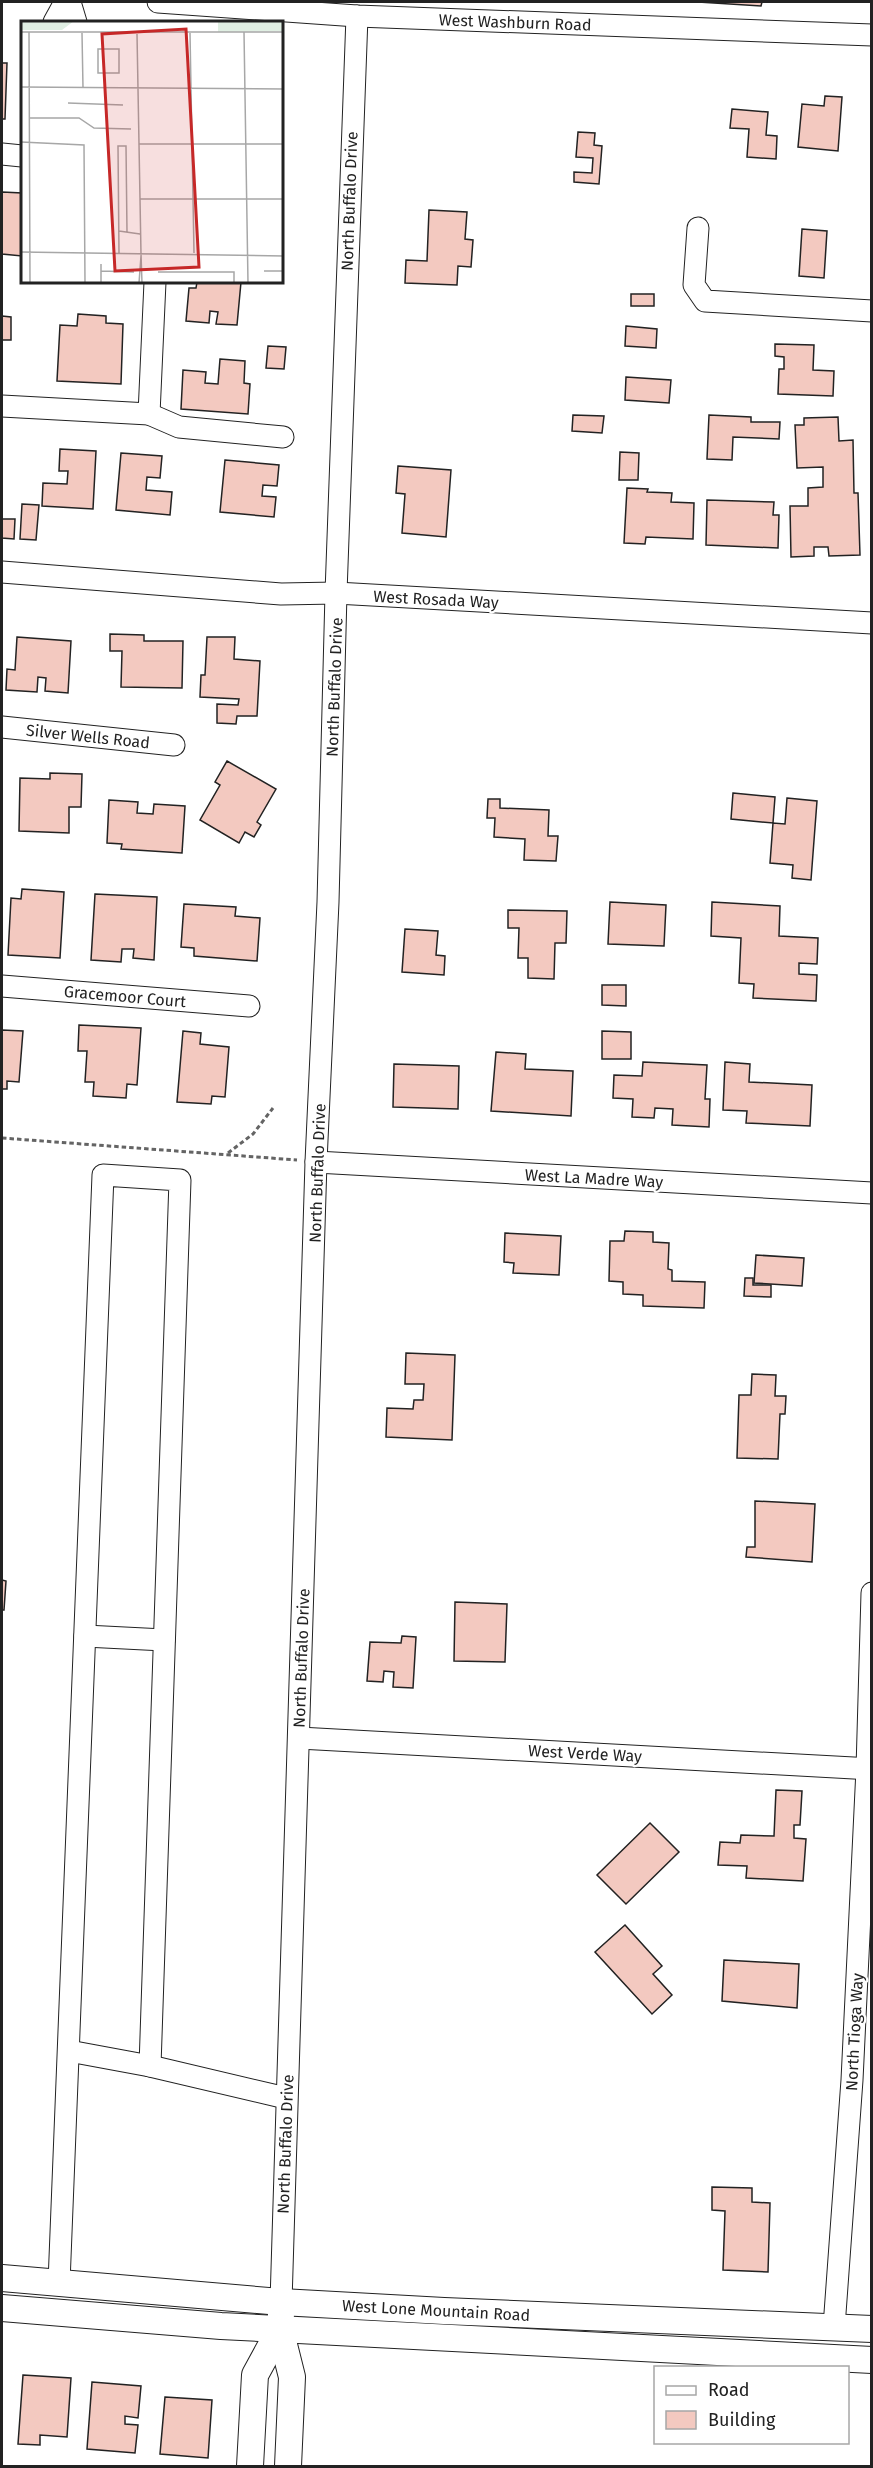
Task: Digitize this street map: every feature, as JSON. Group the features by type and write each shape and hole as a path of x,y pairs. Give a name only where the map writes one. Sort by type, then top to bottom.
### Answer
{"main road":[{"name":"West Lone Mountain Road","path":"2,2278 281,2302 872,2329"},
{"name":"North Buffalo Drive","path":"281,2302 280,2329 292,2377 288,2466"},
{"name":"West Lone Mountain Road","path":"2,2308 280,2329 872,2360"},
{"name":"North Buffalo Drive","path":"250,2466 255,2375 280,2329"}],"street":[{"path":"55,21 65,2"},
{"path":"70,2 76,21"},
{"name":"West Washburn Road","path":"158,2 357,16 872,35"},
{"name":"North Buffalo Drive","path":"281,2302 316,1162 328,902 336,593 357,16"},
{"path":"2,154 21,156"},
{"path":"698,228 694,285 705,301 872,311"},
{"path":"149,414 155,284"},
{"path":"2,406 149,414 179,427 284,437"},
{"name":"West Rosada Way","path":"2,572 281,594 336,593 872,623"},
{"name":"Silver Wells Road","path":"2,727 174,745"},
{"name":"Gracemoor Court","path":"2,986 249,1006"},
{"name":"West La Madre Way","path":"316,1162 872,1193"},
{"path":"59,2283 103,1175 180,1180 150,2066"},
{"name":"North Tioga Way","path":"834,2327 862,2080 872,1593"},
{"path":"85,1636 164,1640"},
{"name":"West Verde Way","path":"299,1738 869,1769"},
{"path":"69,2051 150,2066 286,2098"}],"path":[{"path":"227,1155 253,1134 273,1108"},
{"path":"2,1138 316,1162"}],"building":[{"path":"698,2 762,2 761,6"},
{"path":"2,63 7,63 5,119 2,119"},
{"path":"825,96 842,97 838,151 798,147 802,104 824,106"},
{"path":"732,109 768,112 766,135 777,136 776,159 747,157 749,129 730,128"},
{"path":"578,132 595,133 594,145 602,146 599,184 574,182 574,172 592,173 593,158 576,157"},
{"path":"2,192 21,193 21,256 2,254"},
{"path":"429,210 467,212 465,239 473,240 471,267 458,266 457,285 405,283 406,260 427,261"},
{"path":"802,229 827,231 824,278 799,276"},
{"path":"197,284 241,284 237,325 216,324 218,312 210,311 209,323 186,321 189,288 196,288"},
{"path":"631,294 654,294 654,306 631,306"},
{"path":"78,314 106,316 106,323 123,324 121,384 57,381 60,325 77,326"},
{"path":"2,316 11,317 11,340 2,340"},
{"path":"626,326 657,329 656,348 625,346"},
{"path":"775,344 814,345 813,370 834,371 833,396 778,394 779,369 784,369 784,357 775,356"},
{"path":"268,346 286,347 284,369 266,368"},
{"path":"220,359 245,361 244,383 250,384 248,414 181,409 183,370 206,372 205,383 218,384"},
{"path":"626,377 671,380 669,403 625,400"},
{"path":"573,415 604,416 602,433 572,431"},
{"path":"709,415 751,417 751,422 780,422 779,439 733,437 732,460 707,459"},
{"path":"838,417 839,441 853,440 854,493 858,493 860,555 829,556 828,547 814,547 814,556 791,557 790,506 808,506 808,488 823,487 823,467 797,468 795,425 804,425 804,418"},
{"path":"60,449 96,451 93,509 42,506 43,483 67,484 68,471 59,471"},
{"path":"620,452 639,453 638,480 619,480"},
{"path":"121,453 162,456 160,478 147,477 146,490 172,492 170,515 116,510"},
{"path":"225,460 279,465 277,486 263,485 262,496 276,497 274,517 220,512"},
{"path":"398,466 451,470 446,537 402,533 405,494 396,493"},
{"path":"627,488 672,493 671,502 694,503 693,539 646,537 645,544 624,543"},
{"path":"707,500 774,502 773,515 779,515 778,548 706,545"},
{"path":"22,504 39,505 36,540 20,539"},
{"path":"2,519 15,519 14,539 2,538"},
{"path":"110,634 144,635 144,641 183,641 182,688 121,687 122,651 110,651"},
{"path":"17,637 71,641 68,693 45,691 46,678 38,677 37,692 6,690 7,669 15,670"},
{"path":"207,637 235,637 234,659 260,661 257,716 237,716 236,724 217,723 217,704 238,705 239,699 200,697 201,675 205,675"},
{"path":"227,761 276,789 257,822 261,825 254,837 245,832 239,843 200,820 220,785 215,782"},
{"path":"50,773 82,774 81,807 69,807 69,833 19,831 20,778 50,779"},
{"path":"733,793 775,797 773,823 731,819"},
{"path":"787,798 817,801 811,880 792,878 793,865 770,863 773,823 785,824"},
{"path":"488,799 500,799 500,808 549,810 548,836 558,836 556,861 524,860 525,839 494,837 495,818 487,818"},
{"path":"109,800 138,802 137,813 153,814 154,804 185,806 182,853 121,849 122,844 107,843"},
{"path":"22,889 64,892 60,958 8,955 11,898 21,899"},
{"path":"95,894 157,897 154,960 133,958 134,949 122,949 121,962 91,960"},
{"path":"610,902 666,905 664,946 608,944"},
{"path":"712,902 780,906 779,936 818,938 817,964 799,963 799,974 817,975 816,1001 753,998 754,984 739,983 741,938 711,936"},
{"path":"184,904 236,907 235,916 260,918 257,961 194,956 194,948 181,947"},
{"path":"508,910 567,911 566,943 555,943 554,979 528,978 528,958 518,958 519,928 508,928"},
{"path":"405,929 438,931 436,955 445,956 444,975 402,972"},
{"path":"602,985 626,985 626,1006 602,1005"},
{"path":"79,1025 141,1028 137,1085 127,1084 126,1098 93,1096 94,1082 85,1082 87,1051 78,1051"},
{"path":"2,1030 23,1031 19,1082 7,1081 7,1089 2,1089"},
{"path":"183,1031 201,1033 200,1044 229,1047 225,1097 212,1096 211,1104 177,1102"},
{"path":"602,1031 631,1032 631,1059 602,1059"},
{"path":"496,1052 526,1054 525,1069 573,1071 571,1116 491,1111"},
{"path":"643,1062 707,1065 705,1099 710,1099 709,1127 672,1125 673,1109 655,1108 654,1118 632,1117 633,1099 613,1098 614,1075 642,1076"},
{"path":"725,1062 750,1064 749,1082 812,1085 810,1126 746,1123 747,1111 723,1110"},
{"path":"394,1064 459,1066 458,1109 393,1107"},
{"path":"625,1231 653,1232 653,1242 669,1243 668,1269 672,1270 672,1281 705,1282 704,1308 643,1306 643,1295 623,1294 623,1282 609,1281 610,1241 624,1241"},
{"path":"505,1233 561,1236 559,1275 513,1273 514,1263 504,1262"},
{"path":"756,1255 804,1258 802,1286 754,1283"},
{"path":"745,1278 753,1278 753,1285 771,1285 771,1297 744,1296"},
{"path":"406,1353 455,1355 452,1440 386,1437 387,1408 413,1409 414,1400 423,1400 424,1384 405,1384"},
{"path":"752,1374 776,1375 775,1396 786,1396 785,1414 780,1414 778,1459 737,1458 739,1395 751,1395"},
{"path":"755,1501 815,1504 812,1562 746,1557 747,1547 755,1547"},
{"path":"2,1580 6,1581 4,1610 2,1610"},
{"path":"455,1602 507,1604 505,1662 454,1661"},
{"path":"402,1636 416,1637 413,1688 393,1687 394,1672 384,1671 383,1682 367,1681 370,1642 401,1643"},
{"path":"776,1790 802,1791 800,1825 794,1825 794,1838 806,1839 803,1881 746,1878 747,1866 718,1865 720,1842 740,1843 741,1835 774,1836"},
{"path":"650,1823 679,1852 626,1904 597,1875"},
{"path":"625,1925 662,1966 653,1974 672,1995 652,2014 595,1952"},
{"path":"724,1960 799,1964 797,2008 722,2001"},
{"path":"712,2187 752,2188 752,2202 770,2203 768,2272 723,2270 725,2211 712,2210"},
{"path":"23,2375 71,2378 67,2437 40,2435 40,2445 18,2444"},
{"path":"92,2382 141,2386 138,2418 125,2416 125,2424 138,2425 135,2453 87,2449"},
{"path":"165,2397 212,2400 208,2458 160,2454"}]}
